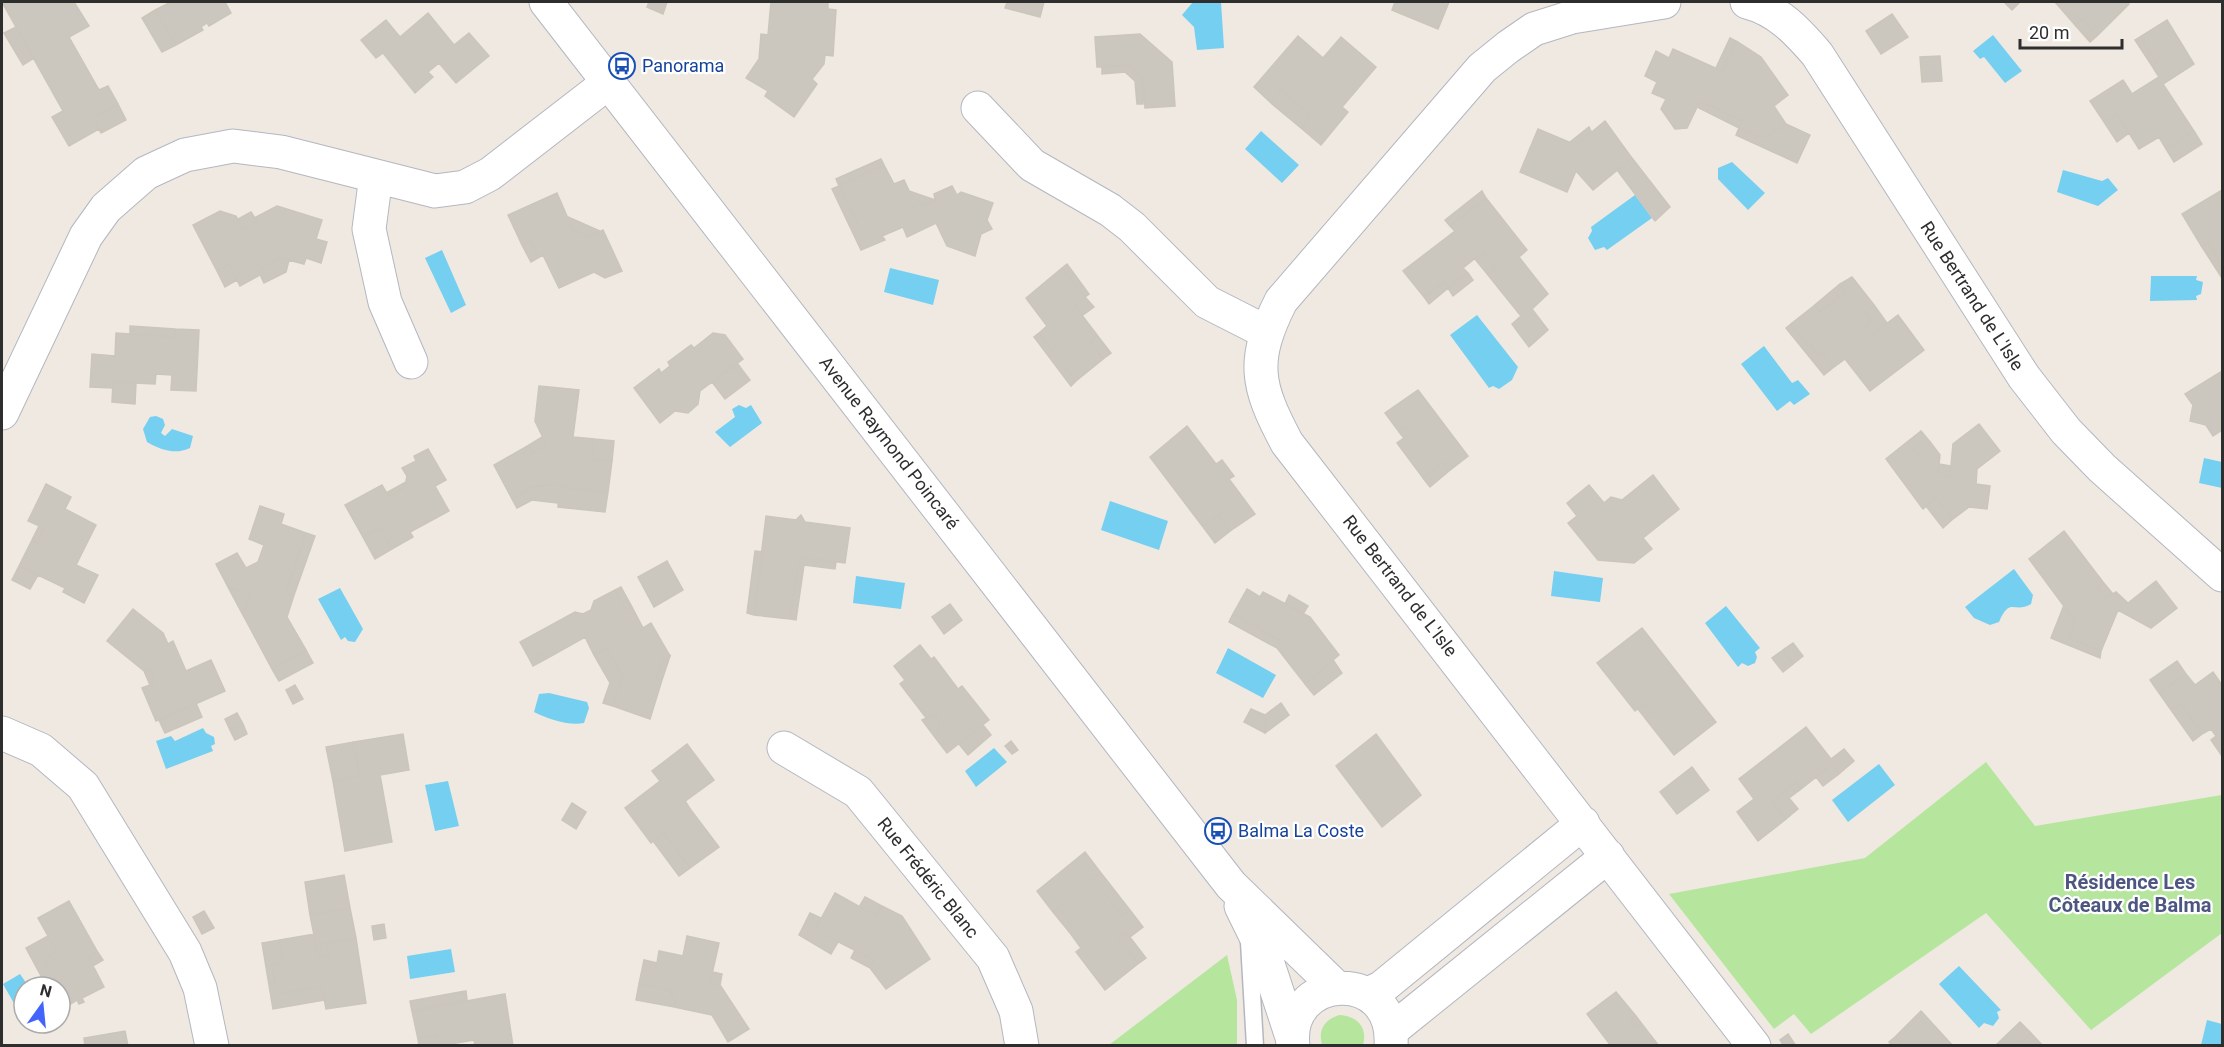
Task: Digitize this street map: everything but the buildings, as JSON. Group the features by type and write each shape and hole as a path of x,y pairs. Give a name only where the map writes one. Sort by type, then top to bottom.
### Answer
{"street":[{"name":"Avenue Raymond Poincaré","path":"546,2 1231,885 1336,987"},
{"name":"Rue Bertrand de L'Isle","path":"1664,2 1572,17 1534,29 1482,68 1281,301 1266,332 1260,374 1267,406 1287,442 1754,1046"},
{"name":"Rue Bertrand de L'Isle","path":"1757,3 1791,25 1817,54 2024,377 2066,431 2102,468 2223,575"},
{"path":"2,413 86,236 106,208 146,173 185,155 233,146 281,152 435,191 465,187 490,174 609,82"},
{"path":"978,108 1032,165 1118,216 1207,302 1266,332"},
{"path":"376,176 369,228 385,302 411,362"},
{"path":"2,733 41,750 83,786 185,952 200,988 212,1046"},
{"name":"Rue Frédéric Blanc","path":"784,748 858,792 993,958 1016,1011 1022,1046"},
{"path":"1368,994 1381,988 1583,823"},
{"path":"1292,1043 1294,1023 1310,999 1336,987 1358,989 1368,994 1388,1016 1392,1038 1608,856"},
{"name":"Avenue Raymond Poincaré","path":"1231,885 1265,955 1292,1043"}],"lane":[{"name":"Avenue Raymond Poincaré","path":"1247,920 1255,1046"}],"green space":[{"path":"1986,762 2035,826 2222,795 2222,933 2091,1030 1986,913 1811,1034 1794,1014 1774,1029 1669,894 1865,858"},
{"path":"1227,955 1237,1000 1237,1045 1109,1045"},
{"path":"1339,1015 1356,1020 1360,1024 1364,1033 1363,1045 1322,1045 1323,1026"}],"water":[{"path":"1193,2 1221,2 1224,48 1197,50 1194,27 1182,15"},
{"path":"1993,35 2022,71 2005,83 1984,57 1980,59 1973,51"},
{"path":"1261,131 1299,165 1282,183 1245,149"},
{"path":"1732,162 1765,193 1748,210 1718,179 1718,168"},
{"path":"2063,170 2102,181 2108,178 2118,190 2098,206 2057,192"},
{"path":"1635,195 1652,218 1607,250 1604,247 1595,250 1588,238 1592,231 1591,227"},
{"path":"442,250 466,305 451,313 425,258"},
{"path":"890,268 939,280 933,305 884,292"},
{"path":"2151,276 2197,276 2196,280 2203,282 2201,294 2196,296 2197,300 2150,301"},
{"path":"1477,315 1518,367 1512,380 1499,389 1493,386 1489,388 1450,335"},
{"path":"1764,346 1792,383 1798,380 1810,394 1794,405 1790,401 1777,411 1741,364"},
{"path":"739,405 746,408 751,405 762,423 730,447 715,432 735,417 732,409"},
{"path":"156,416 163,419 165,425 161,433 165,436 172,429 193,436 190,448 168,451 147,442 143,429 150,417"},
{"path":"2204,458 2222,462 2222,488 2199,483"},
{"path":"1110,501 1168,521 1159,550 1101,530"},
{"path":"2014,569 2033,595 2031,604 2025,607 2009,608 1999,622 1990,625 1974,618 1965,607"},
{"path":"1554,571 1603,578 1600,602 1551,596"},
{"path":"856,576 905,583 901,609 853,603"},
{"path":"340,588 363,629 355,642 348,641 345,637 341,640 318,599"},
{"path":"1726,606 1760,648 1755,652 1757,657 1755,663 1748,666 1742,663 1738,667 1705,623"},
{"path":"1228,648 1276,675 1263,698 1216,673"},
{"path":"549,693 587,702 589,708 584,723 571,724 534,712 539,694"},
{"path":"203,728 206,733 214,737 215,744 211,746 213,751 166,769 156,741 171,736 175,741"},
{"path":"994,748 1007,762 976,787 965,771"},
{"path":"1879,764 1895,785 1848,822 1832,800"},
{"path":"448,781 459,826 435,831 425,785"},
{"path":"451,949 455,972 410,979 407,956"},
{"path":"1959,966 2001,1010 1997,1012 1999,1018 1993,1026 1984,1023 1979,1028 1939,984"},
{"path":"12,979 12,1000 3,984"},
{"path":"2207,1020 2222,1024 2222,1045 2201,1045"}],"place":[{"name":"Panorama","path":"622,66"},
{"name":"Balma La Coste","path":"1218,831"}],"district":[{"name":"Résidence Les Côteaux de Balma","path":"2130,894"}]}
